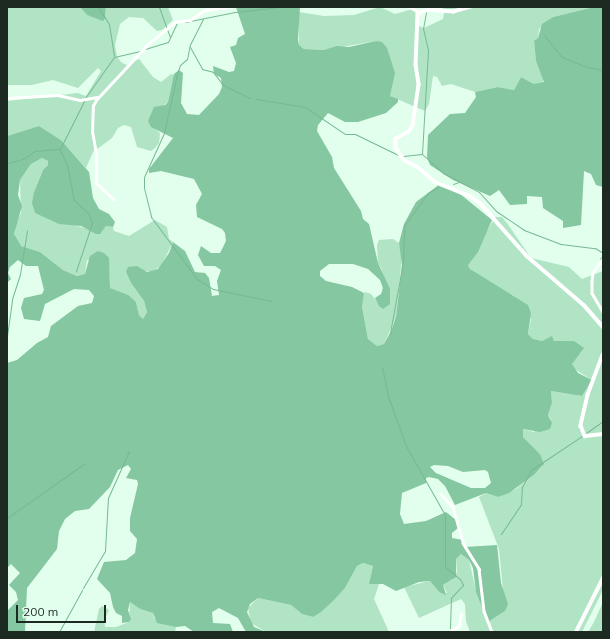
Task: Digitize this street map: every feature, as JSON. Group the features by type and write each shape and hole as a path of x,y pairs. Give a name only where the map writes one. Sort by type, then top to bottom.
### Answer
{"street":[{"path":"114,200 96,183 92,114 93,106 99,96 148,44 175,22 190,20 204,10 231,7"},
{"path":"411,7 420,12 427,10 456,12 471,7"},
{"path":"420,12 416,26 419,85 413,126 409,132 396,138 398,152 404,160 418,167 435,182 470,196 480,203 527,256 589,310 603,327"},
{"path":"7,98 58,95 80,100 99,96"},
{"path":"603,259 593,273 592,292 603,312"},
{"path":"603,355 588,395 581,429 590,437 603,434"},
{"path":"441,494 453,507 463,543 479,569 483,607 492,632"},
{"path":"576,632 603,578"},
{"path":"449,632 459,626 461,614"}],"green space":[{"path":"7,7 80,7 87,15 105,18 106,7 168,7 173,20 162,30 157,31 143,18 129,17 120,24 115,45 117,57 122,63 127,65 139,59 153,77 161,82 171,74 174,75 168,102 162,106 154,128 160,133 159,143 155,148 151,151 137,147 131,127 124,125 118,128 112,138 93,152 86,168 61,140 39,126 7,136 7,101 78,93 86,96 101,71 98,68 78,88 53,80 32,85 7,85"},
{"path":"80,7 106,7 105,18 103,21 87,15"},
{"path":"236,7 300,7 298,40 299,45 304,49 324,50 337,46 349,47 376,41 382,42 387,48 395,73 390,96 398,99 398,102 386,113 358,122 345,122 328,113 318,125 317,131 332,157 334,168 361,211 363,219 369,224 378,263 390,289 390,304 383,309 379,306 375,298 381,294 383,288 380,280 368,269 353,264 329,264 320,271 320,276 326,281 352,287 364,293 362,306 368,339 377,346 384,344 391,331 396,317 402,265 399,243 404,224 416,202 440,184 447,189 454,189 492,220 478,252 468,265 470,269 528,305 531,313 528,334 533,339 542,341 552,336 554,341 574,341 584,348 572,364 578,373 592,380 582,396 551,391 552,403 548,415 552,423 550,429 540,432 523,429 523,437 540,454 544,464 534,475 509,493 498,497 486,493 455,505 445,486 438,479 429,477 426,478 426,483 402,493 400,514 404,524 426,521 446,512 456,520 458,528 452,533 452,538 463,540 465,547 497,545 501,583 508,604 505,611 488,622 476,592 473,568 469,560 461,554 456,559 456,577 443,585 446,595 439,592 430,581 419,582 396,591 383,584 369,584 373,566 363,563 357,566 345,588 333,601 320,613 313,617 302,614 291,605 258,598 250,604 247,612 254,627 266,632 246,632 238,618 219,608 212,612 213,623 230,624 233,632 194,632 185,626 176,627 157,623 153,613 140,609 130,602 128,610 131,619 129,622 122,623 122,616 116,613 110,593 97,579 104,562 126,560 135,553 137,539 130,531 130,518 138,484 137,480 126,478 131,469 128,465 118,470 110,487 89,509 75,511 65,519 59,531 57,549 27,588 25,632 7,632 7,611 18,600 16,592 9,585 20,573 11,564 7,568 7,363 17,360 37,343 48,337 51,326 78,306 92,303 94,296 89,290 74,289 45,304 40,321 24,319 21,308 24,298 42,294 44,290 38,266 26,266 18,260 10,267 8,273 11,279 7,283 7,136 39,126 61,140 89,172 93,198 99,209 109,214 115,222 113,227 106,226 100,234 96,234 81,226 59,224 35,213 32,203 34,192 43,170 48,165 48,161 42,158 31,164 20,180 18,195 22,206 14,234 21,246 40,252 63,270 77,276 85,274 90,256 98,251 104,253 109,258 110,288 128,295 136,302 139,315 143,319 147,312 144,301 131,283 126,272 128,267 137,266 147,272 158,269 169,253 173,242 185,251 195,272 205,273 209,278 212,296 219,295 217,281 221,270 215,266 204,266 198,255 201,246 211,253 220,253 226,241 225,233 222,229 197,217 196,205 202,194 194,179 161,171 149,173 149,169 173,138 151,127 148,121 154,107 165,105 168,102 174,74 179,70 183,73 181,103 187,114 199,115 219,94 222,87 221,78 214,74 213,66 229,72 234,71 236,63 230,47 236,45 238,38 245,34","holes":["434,465 448,466 463,472 485,470 488,472 491,483 485,488 471,488 436,473 430,467"]},
{"path":"380,7 395,14 413,9 417,16 416,25 424,28 443,19 444,12 442,8 434,7 594,7 553,17 539,29 538,38 534,42 536,60 544,79 542,84 534,84 521,77 514,90 498,87 475,92 451,84 442,86 437,77 433,76 429,104 425,111 390,96 376,41 324,50 304,49 299,45 299,12 324,16 354,15"},
{"path":"594,7 603,7 603,187 596,185 591,174 584,171 581,225 563,228 563,221 543,208 542,197 527,196 527,204 510,205 499,190 490,196 453,180 430,165 427,157 428,135 450,114 465,113 476,97 475,92 498,87 514,90 521,77 534,84 544,82 536,61 534,41 538,38 542,24 553,17"},
{"path":"42,158 48,161 48,165 42,172 34,192 46,216 87,229 102,230 106,226 113,227 114,231 129,236 155,220 167,227 169,239 173,242 161,266 153,271 126,272 131,283 144,301 147,312 143,319 139,315 136,302 110,288 109,265 87,260 85,274 77,276 63,270 40,252 21,246 14,238 15,225 21,213 20,180 31,164"},
{"path":"495,217 502,217 531,258 569,267 582,279 603,271 603,590 582,632 470,632 466,621 465,604 461,599 419,618 404,587 430,581 439,592 447,593 443,585 453,579 457,572 456,559 461,554 469,560 476,591 491,620 505,611 499,549 479,497 486,493 498,497 516,489 542,467 540,454 523,437 523,429 534,432 551,419 548,415 552,403 551,391 582,396 592,380 573,368 572,361 582,351 574,341 554,341 552,337 542,341 533,339 528,334 531,319 514,296 494,286 470,269 468,265"},
{"path":"393,239 399,243 402,257 396,317 384,344 377,346 368,339 361,299 365,292 371,294 383,309 382,270 378,263 377,245 379,240"},
{"path":"363,563 373,566 370,580 379,584 374,599 389,632 266,632 251,623 248,608 258,598 291,605 302,614 313,617 320,613 345,588 357,566"},
{"path":"130,602 140,609 153,613 154,618 176,627 175,632 94,632 99,609 102,606 109,610 104,620 105,627 116,627 129,622"},
{"path":"603,602 603,632 588,632 594,622"}],"waterway":[{"path":"98,7 109,24 114,56"},
{"path":"159,7 170,37"},
{"path":"185,22 235,12 279,7"},
{"path":"422,154 428,50 423,29 426,12"},
{"path":"203,19 190,44 187,59 180,65 164,133 144,177 144,188 151,217 197,279 213,289 272,301"},
{"path":"145,49 168,42 177,23"},
{"path":"544,35 562,57 587,67 603,70"},
{"path":"190,47 202,69 213,72 223,85 250,98"},
{"path":"85,98 114,57 140,51"},
{"path":"256,99 305,107 345,134 355,134 398,155"},
{"path":"7,163 23,159 35,151 60,149 84,101"},
{"path":"60,150 67,165 74,200 88,213 92,223 76,271"},
{"path":"403,156 422,154 443,173 479,192 496,211 524,230 561,244 595,248 603,253"},
{"path":"453,184 459,182"},
{"path":"390,333 403,262 404,226 428,193 438,187"},
{"path":"7,336 12,299 20,274 27,231"},
{"path":"600,259 603,255"},
{"path":"382,367 388,396 406,446 445,515 445,567 460,579 463,585 451,598 450,628"},
{"path":"586,433 603,421"},
{"path":"501,534 521,504 522,487 531,470 582,436"},
{"path":"83,588 105,551 108,498 129,451"},
{"path":"7,518 85,463"},
{"path":"59,632 82,590"}]}
